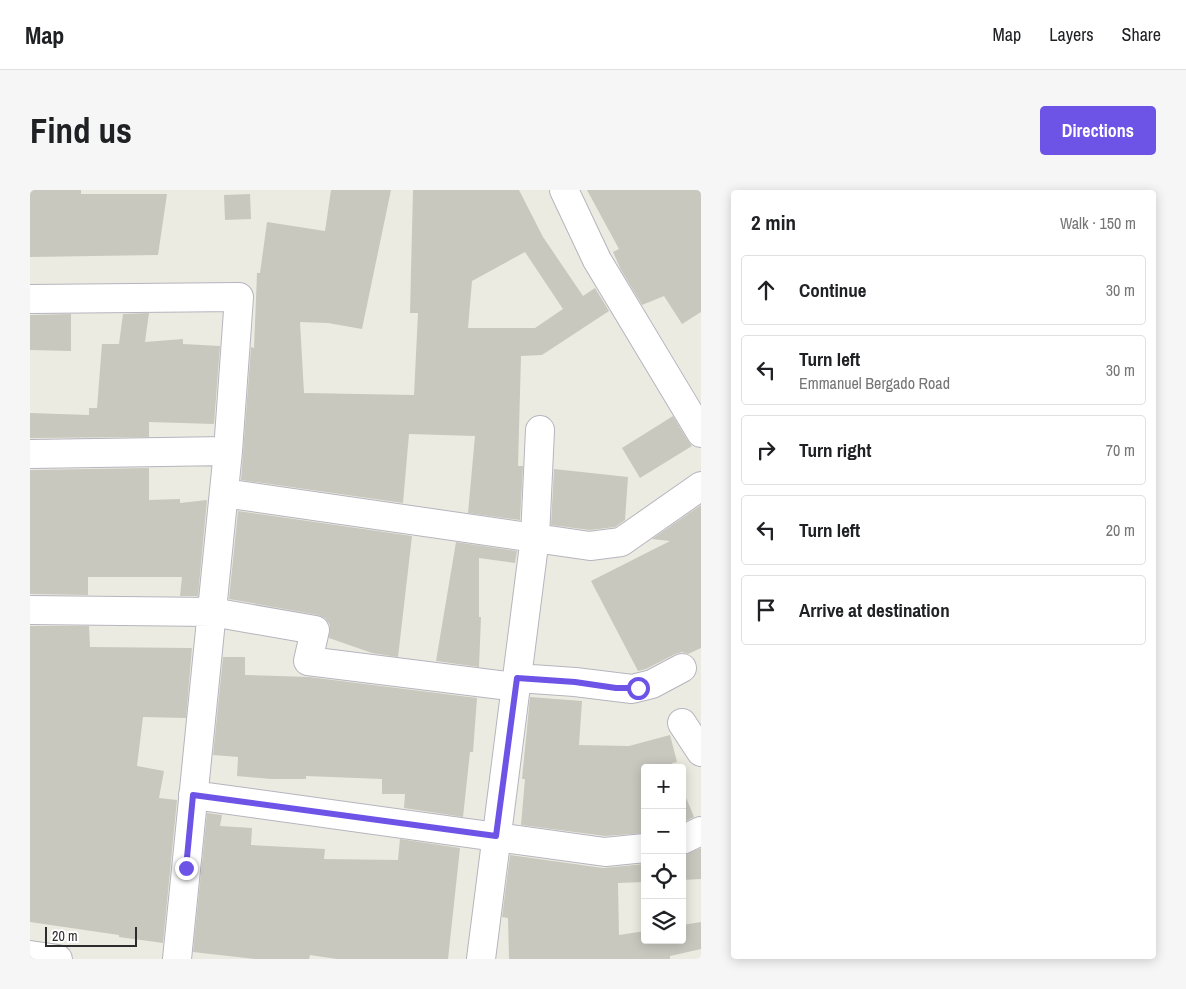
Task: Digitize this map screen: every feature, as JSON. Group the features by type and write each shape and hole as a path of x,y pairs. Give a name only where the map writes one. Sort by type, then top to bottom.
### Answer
{"street":[{"path":"564,190 597,260 701,432"},
{"path":"30,299 239,297 228,451 177,959"},
{"path":"480,959 535,537 540,430"},
{"path":"30,454 228,451"},
{"path":"224,493 590,546 621,542 701,486"},
{"path":"30,610 212,612 315,630 308,661 516,683 575,682 632,689 652,684 682,668"},
{"path":"682,723 701,752"},
{"path":"193,795 605,852 641,848"},
{"path":"686,838 701,831"},
{"path":"30,955 58,959"}],"building":[{"path":"30,190 81,190 81,194 167,194 158,255 30,257"},
{"path":"331,190 391,190 362,329 328,323 300,322 304,393 414,395 418,313 410,313 413,190 519,190 543,237 583,296 595,288 609,311 542,355 521,356 518,466 523,466 520,520 468,513 475,436 409,434 403,503 241,480 251,347 254,348 257,273 260,273 267,222 325,231","holes":["525,252 563,309 535,328 468,328 472,281"]},
{"path":"587,190 701,190 701,312 682,324 664,296 642,305 621,270 613,252 619,249"},
{"path":"250,194 251,219 225,220 224,195"},
{"path":"149,313 145,342 183,339 183,344 220,346 214,424 149,422 149,437 30,438 30,413 89,415 89,408 97,408 102,344 119,344 123,314"},
{"path":"71,314 71,351 30,350 30,315"},
{"path":"673,416 692,446 640,478 622,448"},
{"path":"149,468 149,500 180,499 180,503 207,500 198,596 180,596 182,577 88,577 88,595 30,594 30,470"},
{"path":"554,469 628,477 625,520 615,527 590,530 551,525"},
{"path":"701,505 701,648 688,654 682,652 675,654 646,669 638,671 591,581 670,541 652,539"},
{"path":"238,511 412,536 398,657 372,653 329,638 330,625 325,618 318,615 229,599"},
{"path":"456,542 517,551 515,563 479,558 479,617 481,617 479,667 436,661"},
{"path":"30,626 89,626 90,647 192,648 186,718 143,717 137,766 164,771 159,798 177,800 163,943 30,922"},
{"path":"223,657 245,657 245,675 309,677 477,698 473,752 470,752 463,817 404,808 405,794 382,794 382,779 306,776 306,779 271,779 237,776 238,757 213,755"},
{"path":"530,697 582,701 579,745 629,746 670,735 677,762 672,764 641,764 641,833 605,836 521,825 525,779 522,779"},
{"path":"686,798 694,817 686,821"},
{"path":"207,813 222,815 220,826 252,828 251,845 325,849 324,859 398,860 400,839 460,848 448,959 337,959 310,955 309,959 255,959 193,952"},
{"path":"701,848 701,879 686,880 686,854"},
{"path":"510,855 603,868 641,864 641,882 618,883 619,935 641,932 641,944 686,944 686,924 701,922 701,949 670,956 670,959 509,959 508,918 502,917"}],"route":[{"path":"186,868 193,795 496,836 517,678 575,682 616,688 638,688"}]}
